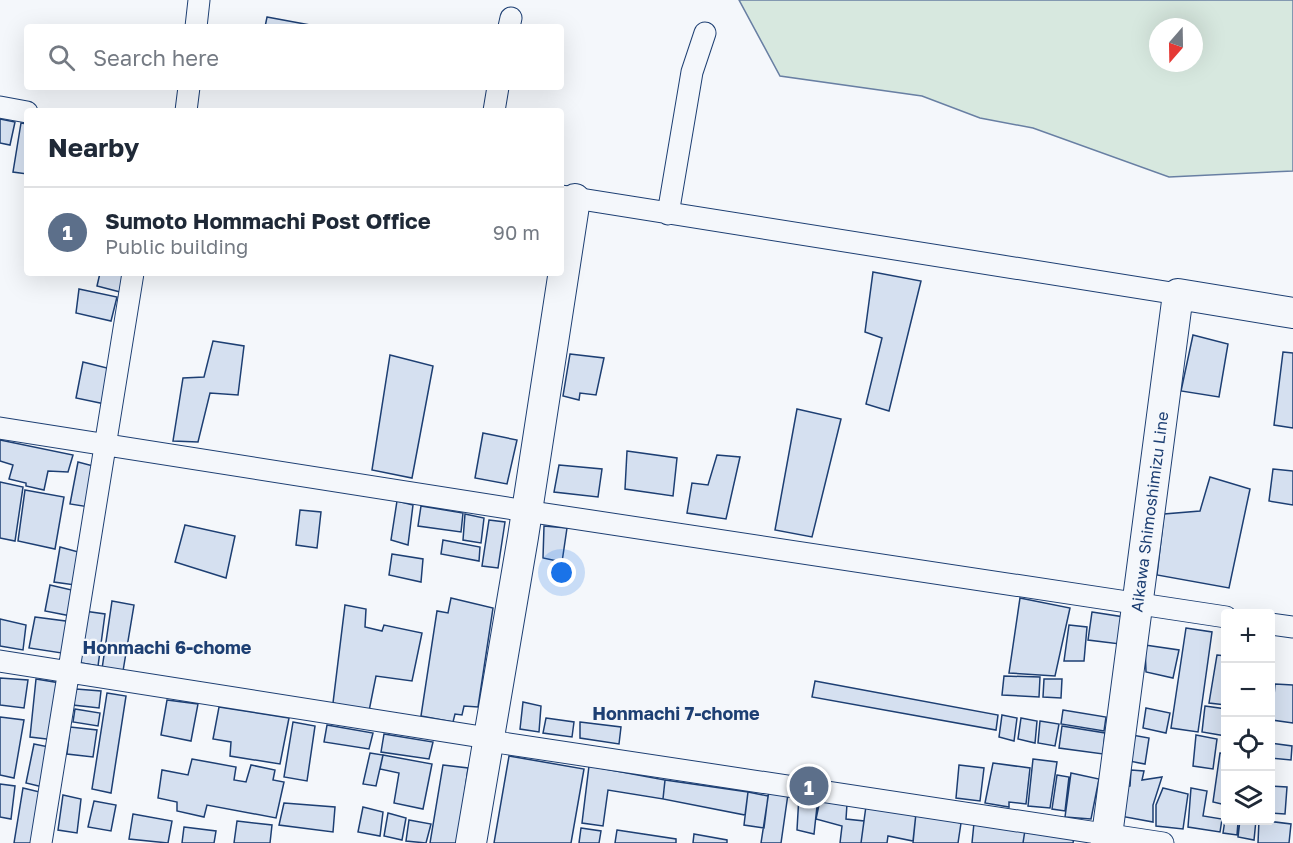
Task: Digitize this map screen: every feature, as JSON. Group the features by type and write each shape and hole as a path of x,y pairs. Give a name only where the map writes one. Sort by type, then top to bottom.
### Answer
{"main road":[{"path":"564,228 568,197"},
{"path":"471,843 527,510 558,276"},
{"path":"1178,294 1293,313"},
{"name":"Aikawa Shimoshimizu Line","path":"1106,839 1178,294"}],"street":[{"path":"196,24 199,0"},
{"path":"668,214 692,72 705,33"},
{"path":"186,108 189,90"},
{"path":"494,108 498,90"},
{"path":"0,107 24,111"},
{"path":"568,197 1178,294"},
{"path":"41,843 133,276"},
{"path":"0,428 1221,616"},
{"path":"1275,625 1293,627"},
{"path":"0,662 488,738 1106,839 1163,843"}],"shaded area":[{"path":"739,0 1293,0 1293,171 1169,177 1033,128 980,118 922,96 780,76"}],"building":[{"path":"267,17 305,24 266,24"},
{"path":"0,119 15,122 10,145 0,143"},
{"path":"21,123 24,124 24,174 13,172"},
{"path":"873,272 921,281 889,411 866,404 882,338 865,332"},
{"path":"99,276 127,276 124,293 97,286"},
{"path":"79,289 117,297 111,321 76,313"},
{"path":"1193,335 1228,344 1219,397 1181,391"},
{"path":"213,341 244,346 238,395 210,393 198,442 173,441 183,378 204,377"},
{"path":"1283,352 1293,353 1293,428 1274,425"},
{"path":"570,354 604,358 596,395 580,393 579,400 563,396"},
{"path":"390,355 433,366 412,478 372,470"},
{"path":"83,362 111,369 105,404 76,398"},
{"path":"797,409 841,419 812,537 775,530"},
{"path":"483,433 517,440 507,484 475,478"},
{"path":"0,440 73,455 68,472 48,471 44,490 9,479 13,465 0,461"},
{"path":"627,451 677,458 673,496 625,489"},
{"path":"717,455 740,457 726,519 687,513 692,483 708,485"},
{"path":"78,462 97,467 89,507 70,504"},
{"path":"559,465 602,469 598,497 554,492"},
{"path":"1273,469 1293,471 1293,505 1269,501"},
{"path":"1210,477 1250,489 1229,588 1157,575 1164,514 1200,511"},
{"path":"0,482 23,487 15,541 0,538"},
{"path":"25,490 64,497 55,549 18,541"},
{"path":"397,501 413,505 408,545 391,540"},
{"path":"421,506 463,513 461,532 418,526"},
{"path":"300,510 321,512 317,548 296,545"},
{"path":"465,514 484,518 481,543 463,540"},
{"path":"489,520 505,522 498,568 482,566"},
{"path":"185,525 235,536 226,578 175,562"},
{"path":"544,526 567,528 562,562 543,558"},
{"path":"443,540 480,547 479,561 441,554"},
{"path":"60,547 82,553 75,585 54,582"},
{"path":"392,554 423,559 421,582 389,575"},
{"path":"50,585 76,591 71,616 45,611"},
{"path":"451,598 493,608 478,707 464,706 462,715 455,714 453,722 421,716 437,611 448,613"},
{"path":"1020,598 1070,608 1055,676 1009,673"},
{"path":"112,601 134,605 123,671 102,669"},
{"path":"345,605 366,609 365,627 382,631 384,625 422,633 412,681 376,676 369,711 333,703"},
{"path":"84,611 105,614 98,666 76,662"},
{"path":"1092,612 1124,617 1120,644 1088,640"},
{"path":"35,617 73,622 68,654 29,648"},
{"path":"0,619 26,625 23,650 0,646"},
{"path":"1069,625 1087,627 1084,661 1064,661"},
{"path":"1186,628 1212,632 1198,732 1171,728"},
{"path":"1145,645 1179,650 1173,678 1146,672"},
{"path":"1217,655 1221,655 1221,704 1209,703"},
{"path":"1004,676 1040,677 1039,697 1002,695"},
{"path":"0,678 28,680 24,708 0,705"},
{"path":"36,679 60,683 55,740 30,737"},
{"path":"1044,679 1062,679 1061,698 1043,697"},
{"path":"815,681 998,715 996,730 812,697"},
{"path":"1275,684 1293,685 1293,723 1275,720"},
{"path":"76,689 101,691 99,708 73,705"},
{"path":"107,693 126,696 111,793 92,789"},
{"path":"167,700 198,704 191,741 161,735"},
{"path":"523,702 541,706 539,732 520,729"},
{"path":"1205,706 1221,708 1221,735 1202,732"},
{"path":"219,707 289,718 280,764 230,756 231,742 213,739"},
{"path":"1146,708 1170,713 1166,733 1143,728"},
{"path":"75,709 100,713 98,726 73,722"},
{"path":"1063,710 1106,717 1104,731 1061,724"},
{"path":"1002,715 1017,718 1014,741 999,737"},
{"path":"0,717 24,720 14,778 0,775"},
{"path":"546,718 574,722 572,737 543,733"},
{"path":"1021,718 1037,721 1035,743 1018,739"},
{"path":"1040,721 1059,724 1055,746 1038,743"},
{"path":"293,722 315,726 307,781 284,777"},
{"path":"580,722 621,727 619,744 580,738"},
{"path":"327,725 373,733 369,749 324,742"},
{"path":"1062,726 1105,733 1103,754 1059,748"},
{"path":"70,727 97,730 93,757 67,754"},
{"path":"384,734 433,742 429,759 381,752"},
{"path":"1132,735 1149,738 1145,764 1129,761"},
{"path":"1196,735 1217,739 1213,769 1193,766"},
{"path":"34,744 54,748 47,788 26,783"},
{"path":"1275,744 1292,746 1291,760 1275,758"},
{"path":"370,753 383,755 376,786 363,784"},
{"path":"1220,753 1221,804 1213,802"},
{"path":"383,755 432,764 423,809 394,803 399,773 380,769"},
{"path":"509,756 584,769 571,843 494,843"},
{"path":"192,759 236,767 234,780 246,782 251,765 275,770 273,780 284,782 276,818 207,805 204,817 177,811 177,802 158,798 162,770 188,775"},
{"path":"1033,759 1057,762 1050,808 1028,806"},
{"path":"993,763 1030,768 1026,804 1009,802 1009,807 985,803"},
{"path":"443,765 468,768 458,843 430,843"},
{"path":"959,765 984,768 980,801 956,798"},
{"path":"589,766 665,780 663,799 608,790 603,826 582,823"},
{"path":"1131,770 1144,771 1142,780 1162,777 1153,805 1153,822 1120,816 1124,788 1130,786"},
{"path":"1071,773 1099,779 1091,819 1065,817"},
{"path":"1057,775 1069,777 1065,811 1052,809"},
{"path":"665,780 748,792 745,815 663,799"},
{"path":"0,784 15,786 11,819 0,817"},
{"path":"1275,786 1287,787 1285,814 1275,813"},
{"path":"23,788 48,794 39,843 14,843"},
{"path":"1163,788 1188,794 1183,829 1156,826 1156,805"},
{"path":"1191,788 1207,791 1203,816 1221,819 1220,832 1188,827"},
{"path":"769,791 788,794 781,843 761,843"},
{"path":"748,792 768,796 764,828 744,825"},
{"path":"63,795 81,799 77,833 58,830"},
{"path":"799,795 818,797 814,834 797,830"},
{"path":"820,800 847,804 846,819 864,821 861,843 840,843 842,826 816,819"},
{"path":"94,801 116,805 111,831 88,827"},
{"path":"284,803 335,807 333,832 279,825"},
{"path":"866,806 916,813 913,841 888,836 887,843 861,843"},
{"path":"363,807 383,812 380,836 358,832"},
{"path":"388,813 406,818 402,840 384,836"},
{"path":"916,813 961,823 958,843 913,843"},
{"path":"133,814 172,821 168,843 129,839"},
{"path":"409,820 431,824 426,843 406,841"},
{"path":"237,821 272,825 270,843 234,843"},
{"path":"1275,822 1291,824 1289,843 1258,843 1259,825 1275,825"},
{"path":"974,823 1025,830 1023,843 972,843"},
{"path":"1224,825 1238,825 1237,835 1223,833"},
{"path":"1239,825 1256,825 1254,840 1238,837"},
{"path":"184,827 216,831 214,843 182,843"},
{"path":"581,828 601,831 599,843 579,843"},
{"path":"617,830 676,839 676,843 615,843"},
{"path":"1025,830 1074,838 1073,843 1023,843"},
{"path":"694,834 727,840 727,843 693,843"}],"place":[{"name":"Sumoto Hommachi Post Office","path":"809,786"}],"district":[{"name":"Honmachi 6-chome","path":"167,648"},
{"name":"Honmachi 7-chome","path":"676,714"}]}
